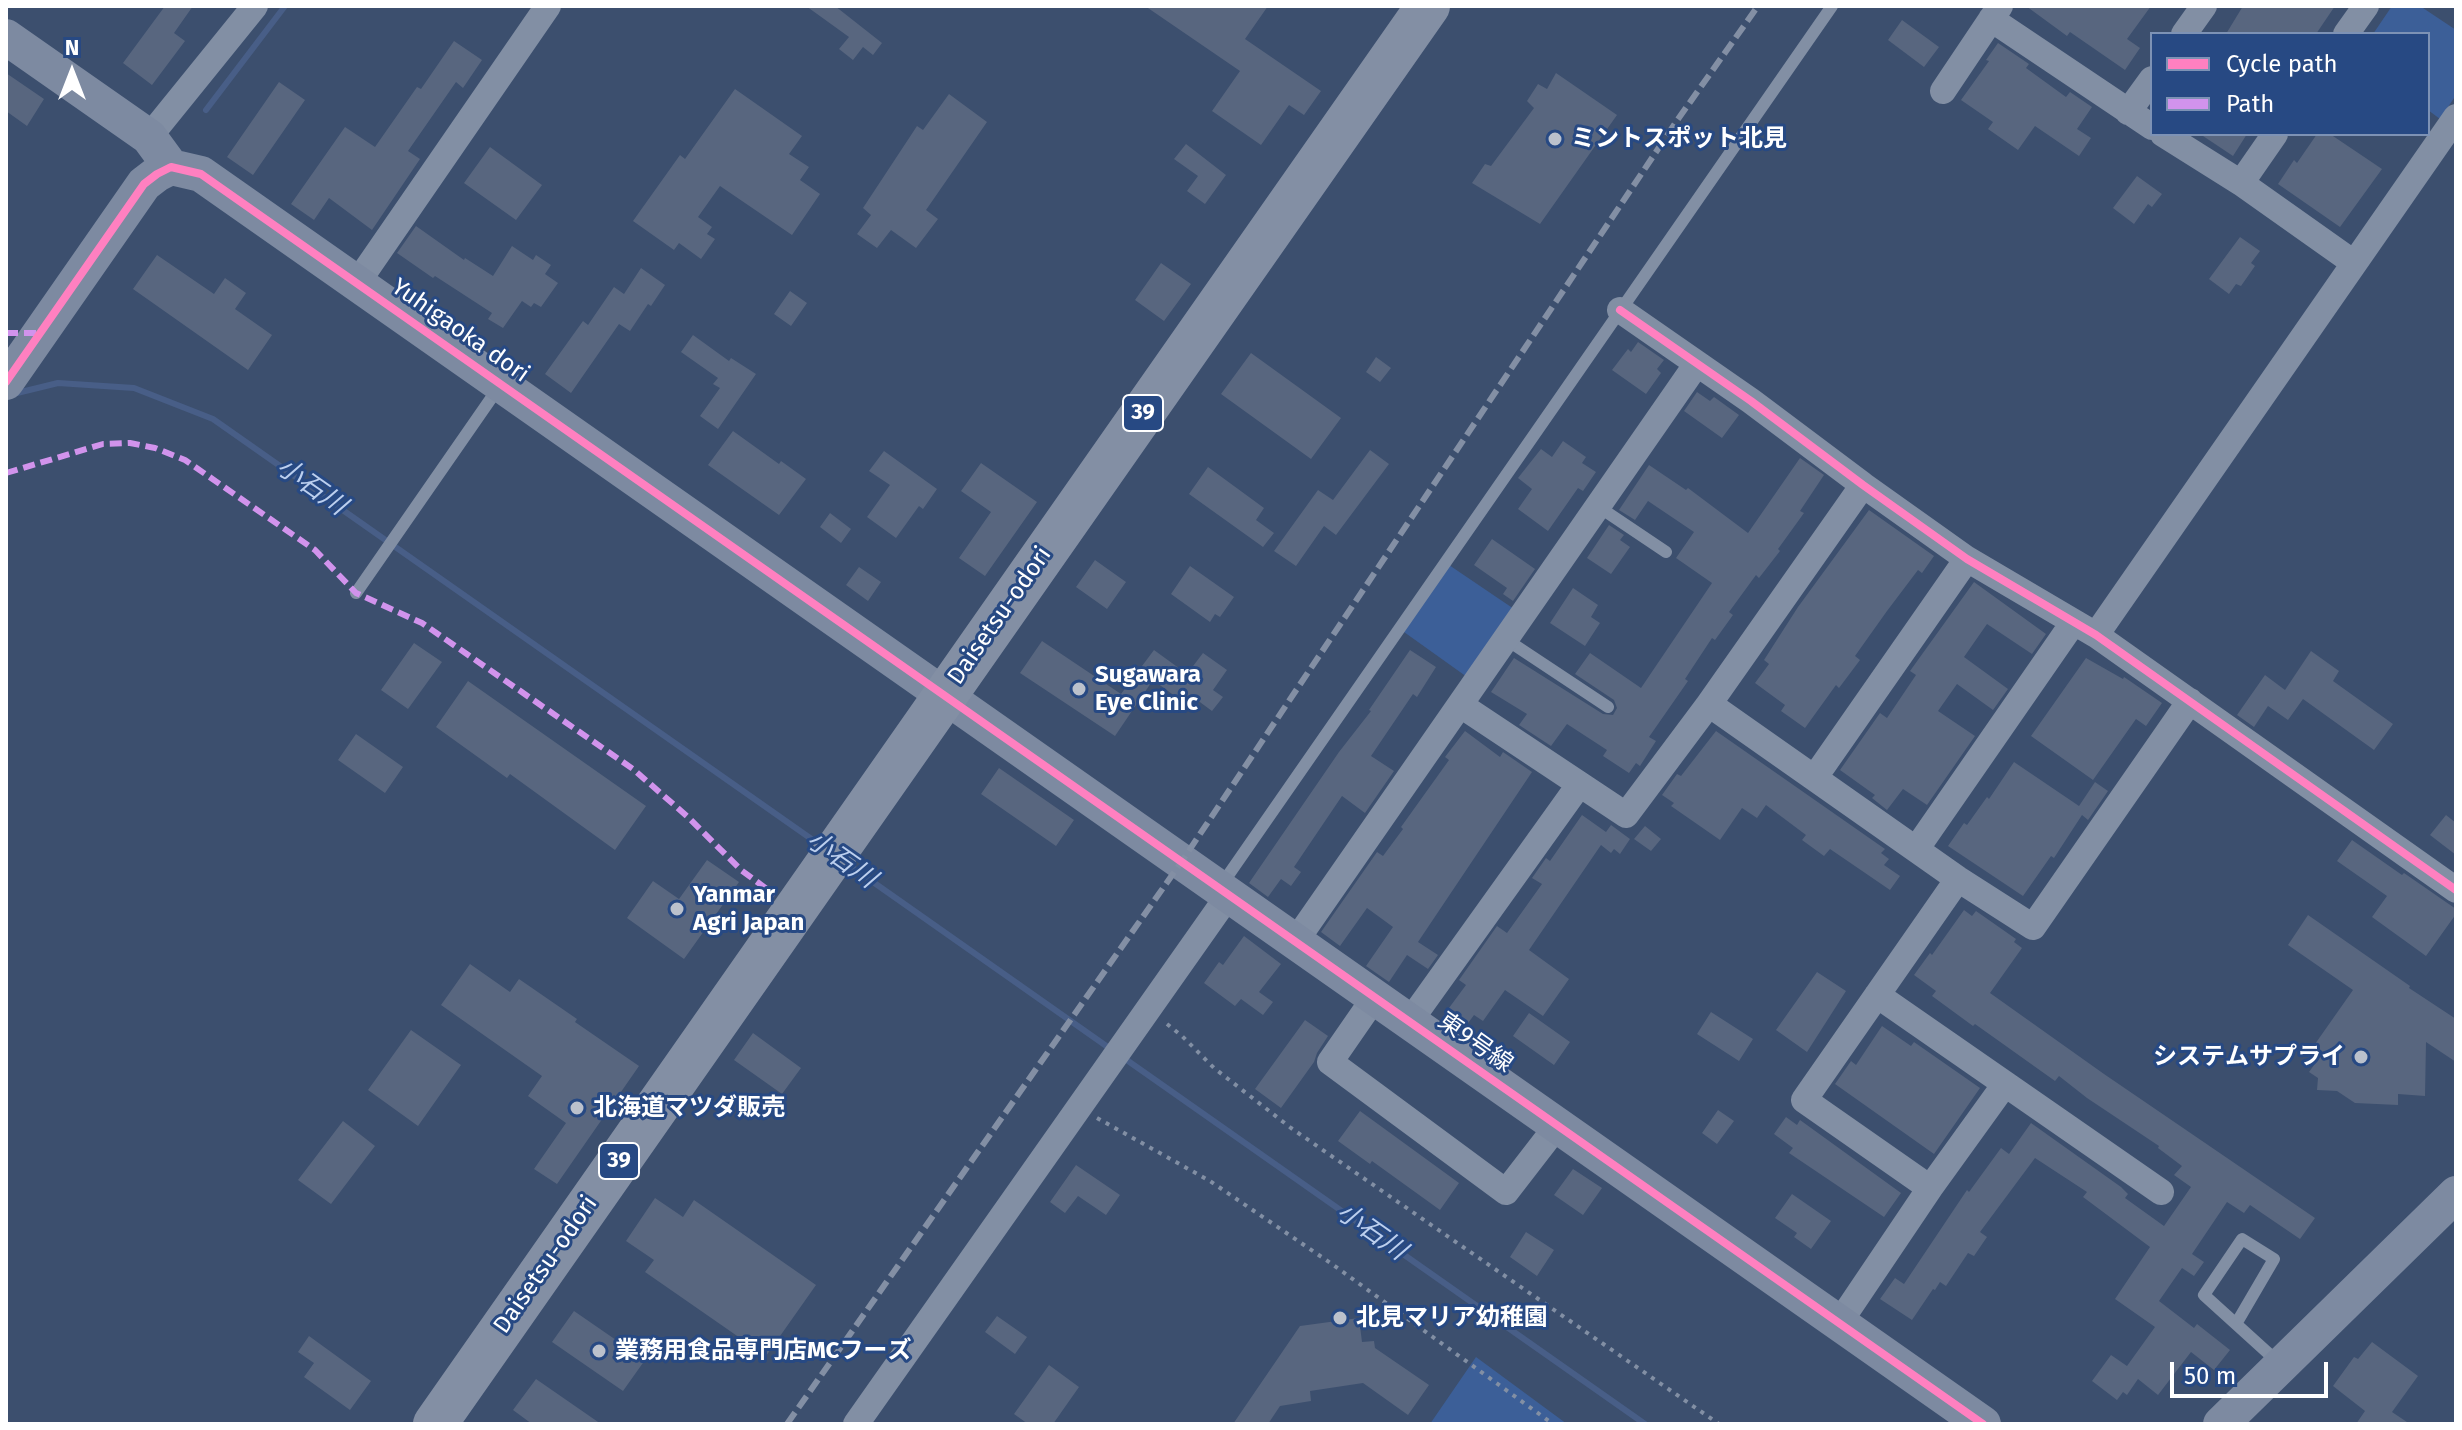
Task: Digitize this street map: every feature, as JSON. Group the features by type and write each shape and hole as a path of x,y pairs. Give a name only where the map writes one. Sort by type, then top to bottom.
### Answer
{"highway":[{"name":"Daisetsu-odori","path":"435,1424 1428,6"}],"street":[{"path":"149,137 255,6"},
{"path":"357,283 548,6"},
{"path":"2185,32 2204,6"},
{"path":"2347,32 2366,6"},
{"path":"1943,91 1995,13 2150,126"},
{"path":"6,37 149,137 171,167 144,184 6,382"},
{"path":"2128,112 2150,82"},
{"path":"2096,635 2456,117"},
{"path":"2166,136 2241,183 2354,263"},
{"path":"2241,183 2274,136"},
{"name":"Yuhigaoka dori","path":"171,167 201,174 944,695"},
{"path":"1620,310 1751,401 1967,559 2096,635 2456,890"},
{"path":"1295,942 1462,706 1696,365"},
{"path":"1462,706 1626,815 1709,704 1863,485"},
{"path":"1815,777 1967,559"},
{"path":"1917,848 2073,623"},
{"name":"東9号線","path":"944,695 1983,1424"},
{"path":"1709,704 1958,879 2033,927 2190,701"},
{"path":"1410,1021 1579,785"},
{"path":"1930,1188 1804,1100 1958,879"},
{"path":"856,1424 1091,1104 1148,1020 1223,893"},
{"path":"1877,995 2161,1192"},
{"path":"1375,997 1330,1062 1506,1192 1557,1126"},
{"path":"1839,1323 2005,1084"},
{"path":"2221,1424 2454,1200"}],"lane":[{"path":"1223,893 1620,310 1832,6"},
{"path":"359,587 501,384"},
{"path":"1599,507 1666,552"},
{"path":"1507,640 1608,707"},
{"path":"2236,1324 2274,1259 2242,1239 2204,1295 2281,1365"}],"path":[{"path":"1148,1020 1182,1036 1214,1068 1291,1128 1719,1424"},
{"path":"1091,1104 1332,1264 1553,1424"}],"shaded area":[{"path":"2392,6 2420,6 2456,30 2456,95 2440,119 2430,112 2430,32 2374,32"},
{"path":"1449,565 1514,609 1467,677 1404,632"},
{"path":"1476,1357 1567,1424 1430,1424"}],"building":[{"path":"165,6 193,6 174,33 185,41 152,85 123,63"},
{"path":"806,6 835,6 882,43 873,55 863,47 853,60 839,49 849,37"},
{"path":"1145,6 1268,6 1245,39 1321,91 1304,115 1289,105 1261,145 1212,111 1240,71"},
{"path":"2026,6 2151,6 2127,39 2140,48 2125,70 2070,32 2067,36"},
{"path":"2243,6 2335,6 2317,32 2227,32"},
{"path":"1902,20 1939,47 1924,67 1888,40"},
{"path":"454,41 482,60 463,88 456,82 408,151 420,159 372,230 329,198 314,220 291,204 345,127 375,147"},
{"path":"1998,43 2029,64 2026,68 2066,97 2070,92 2092,107 2077,129 2091,138 2079,156 2035,126 2018,150 1988,129 1993,122 1961,100"},
{"path":"6,73 44,99 27,126 6,111"},
{"name":"ミントスポット北見","path":"1556,73 1617,115 1540,224 1472,183 1485,164 1491,166 1534,108 1527,101 1538,84 1547,89"},
{"path":"279,82 305,100 253,175 227,157"},
{"path":"735,89 802,136 789,154 809,167 800,180 820,194 792,235 720,186 698,217 712,227 707,234 715,239 701,259 679,243 674,250 633,221 680,155 685,159"},
{"path":"949,94 987,122 926,210 938,219 916,248 891,230 877,248 857,234 871,215 863,208 917,126 923,130"},
{"path":"2203,136 2246,136 2233,156"},
{"path":"2316,136 2333,136 2382,169 2340,227 2278,184 2294,160 2297,163"},
{"path":"1186,144 1226,175 1205,204 1187,191 1198,176 1174,159"},
{"path":"490,147 542,185 516,220 464,183"},
{"path":"2137,176 2162,194 2152,207 2148,204 2134,224 2113,208"},
{"path":"416,226 493,276 512,246 533,260 536,255 551,265 545,274 558,283 541,307 534,303 531,307 522,301 503,328 488,319 492,313 397,253"},
{"path":"2240,237 2260,251 2251,263 2255,266 2241,286 2236,284 2229,294 2209,279"},
{"path":"157,255 214,294 225,278 246,293 235,309 272,335 248,370 133,289"},
{"path":"1161,263 1191,284 1164,321 1135,300"},
{"path":"641,268 665,285 630,331 619,324 571,393 545,374 583,321 588,325 614,287 624,294"},
{"path":"790,291 807,303 791,326 774,314"},
{"path":"693,335 729,361 731,358 756,374 718,429 700,416 720,388 713,384 718,378 681,352"},
{"path":"1638,342 1664,360 1657,369 1661,373 1646,394 1612,370 1628,349 1631,352"},
{"path":"1251,353 1341,418 1311,459 1221,394"},
{"path":"1376,357 1391,368 1380,382 1366,372"},
{"path":"1697,392 1710,401 1714,397 1739,415 1722,438 1684,411"},
{"path":"733,431 806,479 779,515 708,465"},
{"path":"1563,441 1586,457 1582,463 1596,472 1583,491 1578,488 1548,531 1518,509 1532,489 1518,478 1541,449 1552,457"},
{"path":"1370,450 1389,464 1336,535 1324,526 1296,566 1274,551 1318,490 1333,500"},
{"path":"884,451 937,489 923,509 919,506 896,538 867,517 890,485 869,471"},
{"path":"1800,458 1824,475 1800,511 1804,513 1778,549 1780,551 1759,578 1756,575 1729,612 1733,615 1715,640 1712,638 1685,679 1688,681 1649,737 1656,741 1640,766 1636,763 1629,773 1603,756 1607,750 1567,724 1551,746 1519,725 1527,714 1491,692 1514,658 1603,714 1613,715 1617,708 1614,700 1575,674 1590,653 1641,688 1712,583 1676,558 1694,532 1648,501 1635,520 1619,510 1649,465 1686,490 1688,488 1748,533"},
{"path":"981,463 1037,502 985,576 959,558 991,512 961,491"},
{"path":"1208,467 1264,508 1256,520 1274,533 1263,547 1189,494"},
{"path":"1869,510 1934,556 1922,573 1918,570 1887,611 1855,656 1860,660 1839,688 1836,685 1805,728 1781,711 1785,705 1755,683 1769,664 1764,660 1798,607"},
{"path":"830,513 851,529 841,543 820,527"},
{"path":"1609,525 1624,535 1620,540 1630,547 1611,574 1587,558"},
{"path":"1492,539 1535,569 1513,601 1503,594 1507,588 1474,565"},
{"path":"1095,560 1126,582 1107,609 1076,587"},
{"path":"1190,566 1234,597 1220,617 1215,614 1210,622 1171,594"},
{"path":"859,567 881,582 868,601 846,585"},
{"path":"1974,582 2046,634 2032,654 1987,624 1964,657 2008,689 1993,710 1957,684 1938,711 1975,736 1927,805 1903,789 1887,810 1872,798 1875,795 1840,770 1880,713 1887,718 1916,675 1910,671"},
{"path":"1573,588 1598,605 1591,617 1600,623 1585,646 1550,623"},
{"path":"1042,641 1121,694 1154,650 1187,674 1203,653 1227,670 1213,690 1223,697 1212,711 1193,697 1187,705 1153,680 1115,736 1020,673"},
{"path":"414,643 442,662 408,709 381,690"},
{"path":"1410,650 1436,667 1417,697 1413,694 1371,756 1394,771 1365,813 1342,796 1294,867 1301,872 1291,886 1281,879 1268,897 1249,883 1371,711"},
{"path":"2311,651 2339,671 2333,681 2393,724 2374,750 2303,699 2288,720 2268,706 2254,727 2237,715 2265,675 2285,690"},
{"path":"2086,658 2124,677 2162,703 2146,726 2136,719 2093,780 2031,736"},
{"path":"468,681 646,806 615,850 510,774 507,778 436,727"},
{"path":"1465,731 1500,757 1503,752 1532,772 1418,942 1438,955 1428,969 1407,955 1389,982 1366,966 1393,927 1367,908 1340,946 1321,932 1377,852 1383,856 1403,829 1401,827 1449,760 1445,757"},
{"path":"1716,731 1885,849 1881,853 1889,859 1884,865 1900,876 1890,890 1830,849 1824,856 1802,840 1806,835 1766,805 1757,818 1742,808 1720,840 1671,806 1674,803 1662,795"},
{"path":"356,734 403,767 385,793 338,760"},
{"path":"2014,762 2079,806 2095,782 2108,791 2088,820 2082,815 2054,858 2051,856 2023,896 1948,846 1964,823 1967,825 1987,797 1989,799"},
{"path":"999,768 1074,820 1056,846 981,794"},
{"path":"1582,815 1606,832 1611,825 1630,839 1620,854 1614,849 1611,853 1601,845 1529,950 1569,979 1543,1016 1505,990 1483,1021 1474,1015 1463,1030 1443,1016 1466,985 1459,980 1497,926 1507,933 1542,884 1532,878 1546,858 1550,861"},
{"path":"2446,815 2456,823 2456,855 2430,835"},
{"path":"1645,826 1661,839 1651,851 1634,839"},
{"path":"2352,840 2456,909 2456,914 2426,956 2372,917 2387,896 2337,861"},
{"name":"Yanmar Agri Japan","path":"707,860 739,882 684,959 627,918 653,881 679,899"},
{"path":"1964,910 1972,916 1976,911 2016,939 2014,942 2022,948 1990,993 2315,1218 2300,1239 2250,1205 2244,1213 2227,1202 2192,1254 2204,1262 2194,1276 2182,1268 2159,1301 2194,1328 2197,1324 2230,1350 2214,1370 2191,1352 2158,1395 2138,1379 2127,1395 2123,1392 2117,1400 2092,1381 2111,1355 2127,1366 2155,1327 2115,1299 2150,1247 2083,1197 2087,1192 2035,1158 1980,1232 1987,1237 1974,1256 1968,1253 1946,1286 1940,1282 1933,1289 1912,1320 1880,1299 1895,1278 1904,1284 1967,1190 1969,1192 2001,1148 2009,1154 2031,1123 2121,1187 2128,1194 2125,1198 2164,1226 2191,1187 2174,1175 2182,1166 2159,1146 2059,1076 2055,1081 1975,1024 1973,1026 1932,996 1936,991 1914,975"},
{"path":"2308,915 2456,1019 2456,1062 2426,1042 2425,1096 2398,1094 2398,1105 2355,1103 2337,1091 2317,1090 2318,1078 2309,1072 2317,1061 2308,1054 2353,990 2288,945"},
{"path":"1244,936 1281,964 1259,992 1273,1002 1263,1015 1241,999 1235,1006 1204,983 1219,962 1223,965"},
{"path":"470,964 510,992 519,979 639,1066 557,1184 534,1169 566,1123 528,1096 542,1076 441,1005"},
{"path":"1817,972 1846,991 1807,1052 1776,1030"},
{"path":"1711,1012 1753,1039 1739,1061 1697,1034"},
{"path":"1529,1013 1570,1042 1554,1065 1513,1036"},
{"path":"1305,1020 1328,1036 1314,1062 1281,1108 1255,1089"},
{"path":"1882,1026 1911,1046 1914,1042 1980,1088 1934,1154 1835,1084 1851,1061 1856,1065"},
{"path":"411,1030 461,1065 418,1126 368,1090"},
{"path":"753,1033 801,1068 782,1094 734,1060"},
{"path":"1718,1110 1734,1121 1717,1144 1702,1133"},
{"path":"1360,1111 1459,1183 1440,1210 1372,1161 1370,1164 1338,1141"},
{"path":"1786,1117 1797,1125 1800,1120 1901,1193 1884,1217 1789,1153 1793,1148 1774,1134"},
{"path":"343,1121 375,1146 331,1204 298,1180"},
{"path":"1076,1165 1120,1195 1106,1215 1078,1196 1065,1213 1050,1202"},
{"path":"1573,1169 1602,1188 1583,1215 1554,1195"},
{"path":"1792,1194 1831,1221 1811,1249 1794,1237 1797,1233 1775,1218"},
{"path":"655,1198 683,1217 694,1200 816,1285 766,1356 645,1272 654,1260 626,1241"},
{"path":"1526,1232 1554,1250 1537,1276 1510,1257"},
{"name":"業務用食品専門店MCフーズ","path":"574,1311 645,1360 623,1391 552,1342"},
{"path":"997,1316 1027,1337 1015,1354 985,1332"},
{"path":"1359,1318 1362,1342 1374,1341 1375,1348 1429,1385 1408,1415 1363,1383 1310,1391 1311,1401 1280,1406 1268,1424 1233,1424 1300,1326"},
{"path":"309,1336 371,1381 350,1410 304,1377 314,1363 298,1352"},
{"path":"2372,1342 2418,1376 2392,1412 2410,1424 2356,1424 2365,1411 2333,1386 2354,1357 2358,1359"},
{"path":"1049,1365 1079,1387 1053,1424 1028,1424 1014,1414"},
{"path":"536,1379 601,1424 532,1424 513,1410"}],"waterway":[{"path":"206,110 285,6"},
{"name":"小石川","path":"13,394 58,383 134,388 213,419 820,845"},
{"name":"小石川","path":"846,863 1112,1050"},
{"name":"小石川","path":"1121,1056 1645,1424"}],"railway":[{"path":"787,1424 1182,861 1676,122 1758,6"}],"marked path":[{"path":"6,333 40,333"},
{"path":"6,473 103,444 130,443 155,448 185,460 315,550 356,593 422,623 633,769 688,817 741,870 775,895"}],"cycle path":[{"path":"6,382 144,184 171,167 201,174 1983,1424"},
{"path":"1620,310 1751,401 1967,559 2096,635 2456,890"}],"place":[{"name":"ミントスポット北見","path":"1555,139"},
{"name":"Sugawara Eye Clinic","path":"1079,689"},
{"name":"Yanmar Agri Japan","path":"677,909"},
{"name":"システムサプライ","path":"2361,1057"},
{"name":"北海道マツダ販売","path":"577,1108"},
{"name":"北見マリア幼稚園","path":"1340,1318"},
{"name":"業務用食品専門店MCフーズ","path":"599,1351"}]}
